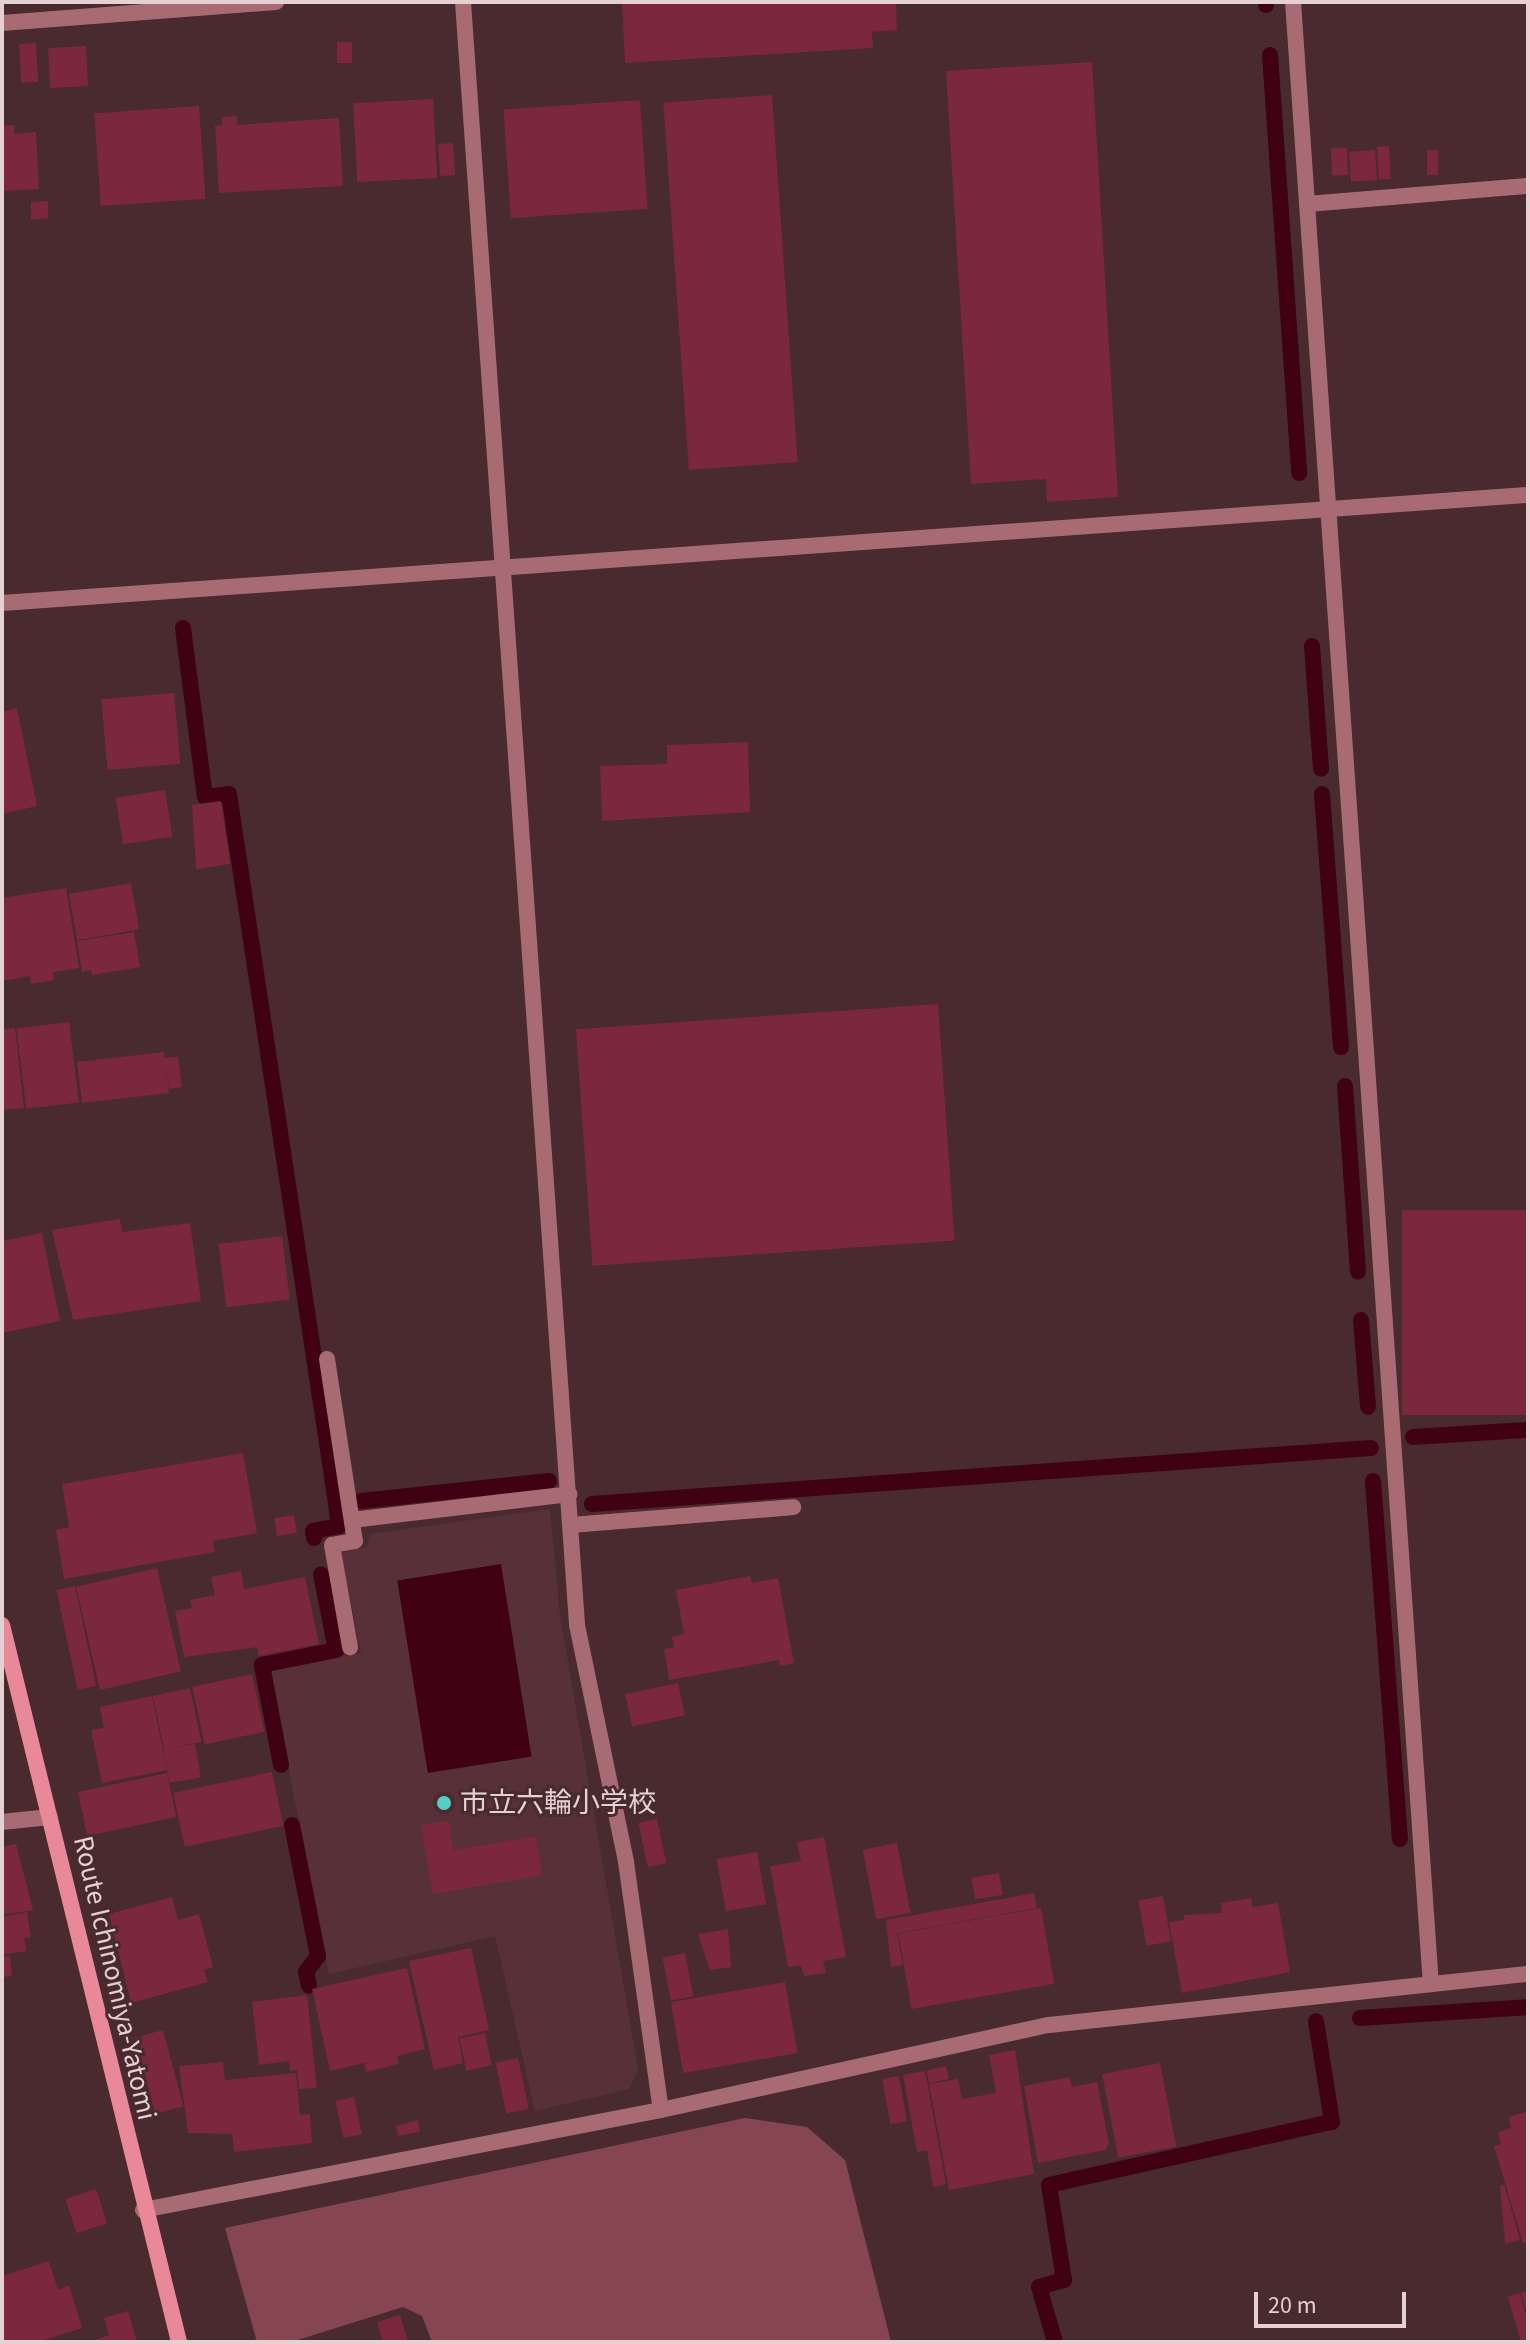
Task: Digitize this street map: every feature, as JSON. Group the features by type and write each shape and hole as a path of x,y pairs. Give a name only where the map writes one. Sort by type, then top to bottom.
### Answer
{"main road":[{"name":"Route Ichinomiya-Yatomi","path":"2,1625 143,2210 179,2342"}],"street":[{"path":"2,23 276,2"},
{"path":"463,2 577,1625 626,1862 661,2110"},
{"path":"1293,2 1431,1984"},
{"path":"1307,204 1528,186"},
{"path":"2,603 1528,495"},
{"path":"327,1359 355,1541 332,1545 350,1647"},
{"path":"352,1520 569,1494"},
{"path":"571,1525 793,1507"},
{"path":"2,1822 50,1817"},
{"path":"143,2210 661,2110 1049,2025 1528,1974"}],"shaded area":[{"name":"市立六輪小学校","path":"550,1509 560,1616 638,2069 630,2089 535,2111 495,1936 329,1974 269,1670 361,1653 341,1553 367,1547 370,1534"},
{"path":"501,1564 532,1757 428,1773 397,1580"},
{"path":"745,2118 807,2127 845,2160 891,2342 432,2342 422,2316 403,2307 291,2342 257,2342 225,2228"}],"building":[{"path":"622,2 896,2 897,30 872,32 873,48 625,63"},
{"path":"337,42 352,42 352,63 337,63"},
{"path":"36,43 38,82 21,83 19,44"},
{"path":"86,46 88,86 50,88 48,48"},
{"path":"1092,62 1118,497 1047,502 1046,479 971,484 946,71"},
{"path":"772,95 798,462 689,470 663,103"},
{"path":"433,99 437,178 357,182 353,103"},
{"path":"640,100 648,209 511,218 503,110"},
{"path":"199,106 205,199 101,206 94,113"},
{"path":"237,116 237,125 339,118 343,186 219,193 215,126 222,125 222,117"},
{"path":"14,125 14,134 36,132 39,189 2,191 2,126"},
{"path":"453,143 455,175 440,176 438,144"},
{"path":"1389,146 1391,179 1379,180 1377,147"},
{"path":"1347,148 1348,175 1332,176 1331,149"},
{"path":"1375,150 1377,180 1351,182 1349,152"},
{"path":"1427,150 1438,150 1438,175 1427,175"},
{"path":"48,201 48,218 31,220 31,202"},
{"path":"174,693 180,764 107,770 101,699"},
{"path":"17,708 37,806 2,814 2,712"},
{"path":"748,742 750,812 602,821 600,766 667,764 667,745"},
{"path":"165,790 172,836 123,844 116,798"},
{"path":"221,801 230,864 196,869 192,805"},
{"path":"131,883 139,929 77,940 69,894"},
{"path":"66,888 79,968 53,972 54,980 31,984 30,976 2,981 2,898"},
{"path":"134,932 140,967 92,975 91,970 82,972 77,941"},
{"path":"938,1004 955,1240 592,1266 576,1029"},
{"path":"69,1022 79,1102 26,1109 16,1028"},
{"path":"15,1028 24,1108 2,1110 2,1029"},
{"path":"164,1052 165,1058 178,1057 182,1087 169,1089 166,1068 169,1093 82,1103 77,1062"},
{"path":"1402,1210 1528,1210 1528,1415 1402,1415"},
{"path":"120,1219 122,1232 190,1223 201,1301 73,1320 52,1230"},
{"path":"42,1233 60,1321 2,1333 2,1241"},
{"path":"282,1236 290,1300 226,1307 218,1244"},
{"path":"243,1453 257,1533 213,1541 215,1552 64,1579 56,1530 69,1527 62,1484"},
{"path":"294,1515 297,1533 277,1536 274,1518"},
{"path":"157,1568 181,1671 100,1690 76,1587"},
{"path":"241,1571 244,1589 305,1577 319,1644 259,1656 257,1647 184,1657 175,1611 192,1608 190,1600 215,1595 211,1577"},
{"path":"750,1576 752,1583 778,1578 794,1663 780,1666 779,1660 669,1680 664,1649 674,1647 672,1637 684,1634 676,1590"},
{"path":"75,1586 96,1686 78,1690 56,1590"},
{"path":"252,1674 264,1732 205,1744 192,1687"},
{"path":"678,1683 685,1715 632,1727 625,1694"},
{"path":"190,1688 201,1742 164,1750 153,1696"},
{"path":"152,1696 167,1770 102,1783 91,1730 104,1728 100,1707"},
{"path":"195,1744 201,1777 169,1783 163,1750"},
{"path":"272,1772 283,1826 185,1847 173,1793"},
{"path":"167,1773 176,1817 87,1836 78,1792"},
{"path":"657,1819 666,1863 648,1867 638,1823"},
{"path":"449,1820 453,1850 536,1836 542,1875 433,1894 421,1826"},
{"path":"824,1837 846,1957 823,1961 826,1973 804,1976 801,1965 788,1967 770,1866 801,1861 797,1842"},
{"path":"897,1843 911,1913 876,1919 863,1850"},
{"path":"16,1844 33,1910 2,1915 2,1847"},
{"path":"757,1852 766,1904 726,1911 717,1859"},
{"path":"999,1873 1003,1895 975,1900 971,1878"},
{"path":"1034,1893 1037,1908 897,1933 903,1965 891,1967 886,1920"},
{"path":"1163,1896 1171,1941 1146,1946 1138,1900"},
{"path":"172,1897 178,1920 199,1914 213,1967 204,1970 208,1982 131,2003 109,1914"},
{"path":"1251,1898 1252,1907 1278,1903 1290,1972 1182,1993 1169,1922 1184,1920 1184,1915 1222,1913 1221,1903"},
{"path":"1041,1908 1054,1984 912,2009 898,1933"},
{"path":"27,1912 31,1937 24,1938 26,1951 2,1955 2,1917"},
{"path":"728,1929 731,1967 710,1970 698,1934"},
{"path":"471,1948 489,2030 458,2037 463,2063 434,2070 409,1961"},
{"path":"685,1953 693,1996 671,2001 662,1957"},
{"path":"10,1956 12,1976 2,1977 2,1957"},
{"path":"407,1968 425,2049 397,2056 399,2064 366,2072 364,2063 330,2071 312,1989"},
{"path":"785,1982 798,2053 683,2073 671,2002"},
{"path":"307,1995 317,2088 299,2089 297,2070 290,2071 289,2061 259,2065 252,2002"},
{"path":"163,2030 183,2106 155,2114 135,2038"},
{"path":"485,2033 492,2065 466,2071 460,2038"},
{"path":"1015,2050 1034,2174 949,2190 929,2084 958,2079 962,2099 996,2093 989,2055"},
{"path":"518,2058 529,2109 506,2114 496,2063"},
{"path":"223,2062 225,2080 296,2073 300,2115 310,2114 312,2143 234,2152 232,2134 188,2133 179,2066"},
{"path":"1160,2063 1176,2146 1118,2158 1102,2074"},
{"path":"946,2066 949,2079 929,2083 927,2070"},
{"path":"925,2071 946,2184 933,2187 927,2150 917,2152 903,2075"},
{"path":"899,2076 907,2121 890,2124 882,2079"},
{"path":"1070,2077 1072,2087 1097,2082 1109,2143 1105,2150 1038,2163 1024,2086"},
{"path":"354,2097 362,2134 343,2138 335,2101"},
{"path":"1528,2111 1528,2242 1523,2243 1494,2146 1501,2144 1498,2132 1511,2128 1509,2117"},
{"path":"418,2120 420,2132 398,2136 396,2126"},
{"path":"1504,2184 1520,2240 1505,2244 1500,2186"},
{"path":"96,2189 107,2223 77,2233 66,2199"},
{"path":"49,2261 58,2290 69,2285 82,2328 38,2342 2,2342 2,2276"},
{"path":"1528,2291 1528,2314 1527,2314 1521,2293"},
{"path":"1520,2293 1528,2322 1528,2342 1521,2342 1508,2297"},
{"path":"128,2311 137,2342 89,2342 109,2335 104,2318"},
{"path":"400,2315 408,2342 383,2342 377,2322"}],"waterway":[{"path":"1270,55 1299,473"},
{"path":"183,628 205,797 229,794 336,1503 339,1526 313,1531 314,1538"},
{"path":"1312,646 1321,769"},
{"path":"1322,794 1341,1047"},
{"path":"1345,1086 1358,1272"},
{"path":"1361,1320 1368,1407"},
{"path":"1413,1437 1528,1430"},
{"path":"592,1504 1371,1448"},
{"path":"361,1501 549,1481"},
{"path":"1373,1481 1400,1839"},
{"path":"281,1765 262,1665 336,1650 321,1574"},
{"path":"292,1825 318,1956 306,1972 309,1986"},
{"path":"1360,2018 1528,2007"},
{"path":"1055,2342 1039,2287 1064,2280 1049,2185 1332,2122 1316,2021"}],"place":[{"name":"市立六輪小学校","path":"444,1803"}]}
